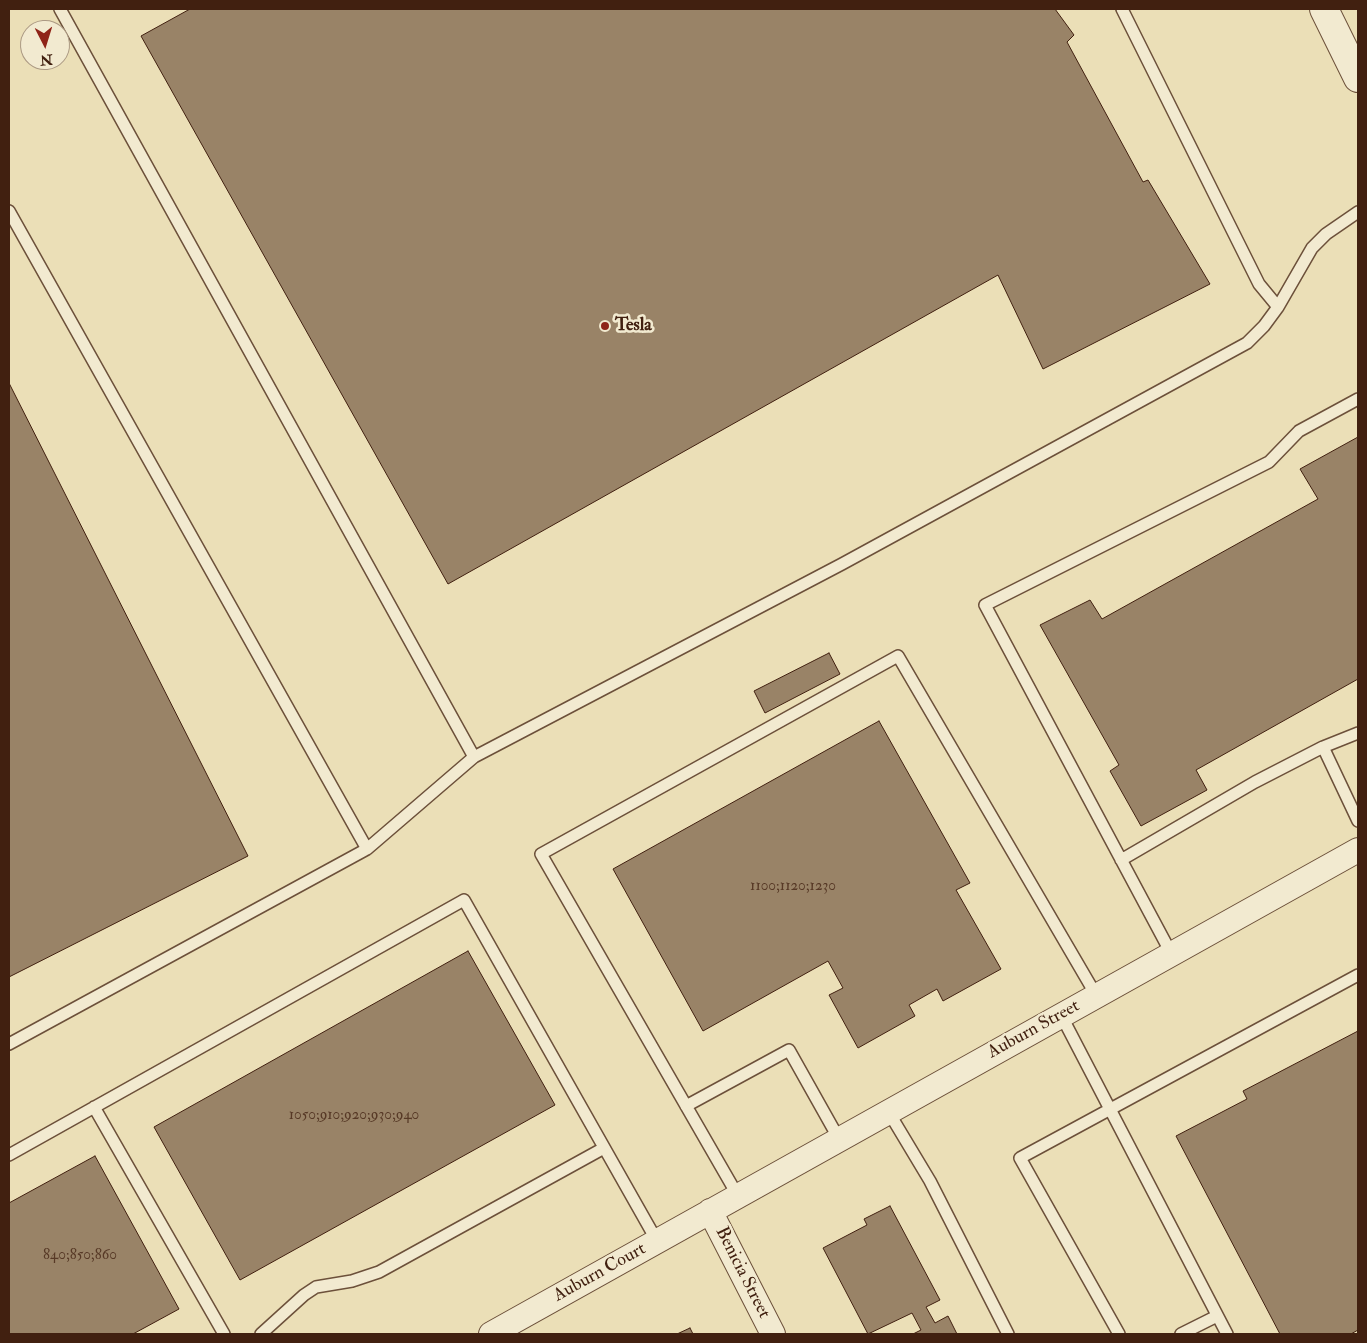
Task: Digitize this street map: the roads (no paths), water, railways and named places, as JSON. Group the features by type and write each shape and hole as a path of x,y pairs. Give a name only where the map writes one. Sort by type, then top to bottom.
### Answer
{"street":[{"path":"1324,9 1358,78"},
{"name":"Auburn Street","path":"710,1212 1358,850"},
{"name":"Auburn Court","path":"491,1334 710,1212"},
{"name":"Benicia Street","path":"710,1212 774,1334"}],"lane":[{"path":"60,9 474,757"},
{"path":"1122,9 1259,284 1278,307"},
{"path":"9,211 367,849"},
{"path":"9,1044 367,849 474,757 842,564 1247,342 1264,326 1278,307 1312,248 1326,234 1358,212"},
{"path":"1171,953 985,605 1269,462 1299,431 1358,399"},
{"path":"738,1196 541,854 898,656 1096,995"},
{"path":"1121,860 1254,782 1323,747 1358,732"},
{"path":"1323,747 1358,821"},
{"path":"9,1155 464,900 657,1241"},
{"path":"1119,1334 1020,1158 1358,976"},
{"path":"1061,1015 1227,1334"},
{"path":"686,1106 789,1050 839,1139"},
{"path":"94,1107 224,1334"},
{"path":"888,1111 930,1181 1008,1334"},
{"path":"262,1334 304,1295 316,1287 352,1281 379,1272 604,1148"},
{"path":"1181,1334 1218,1316"}],"place":[{"name":"Tesla","path":"605,326"}]}
